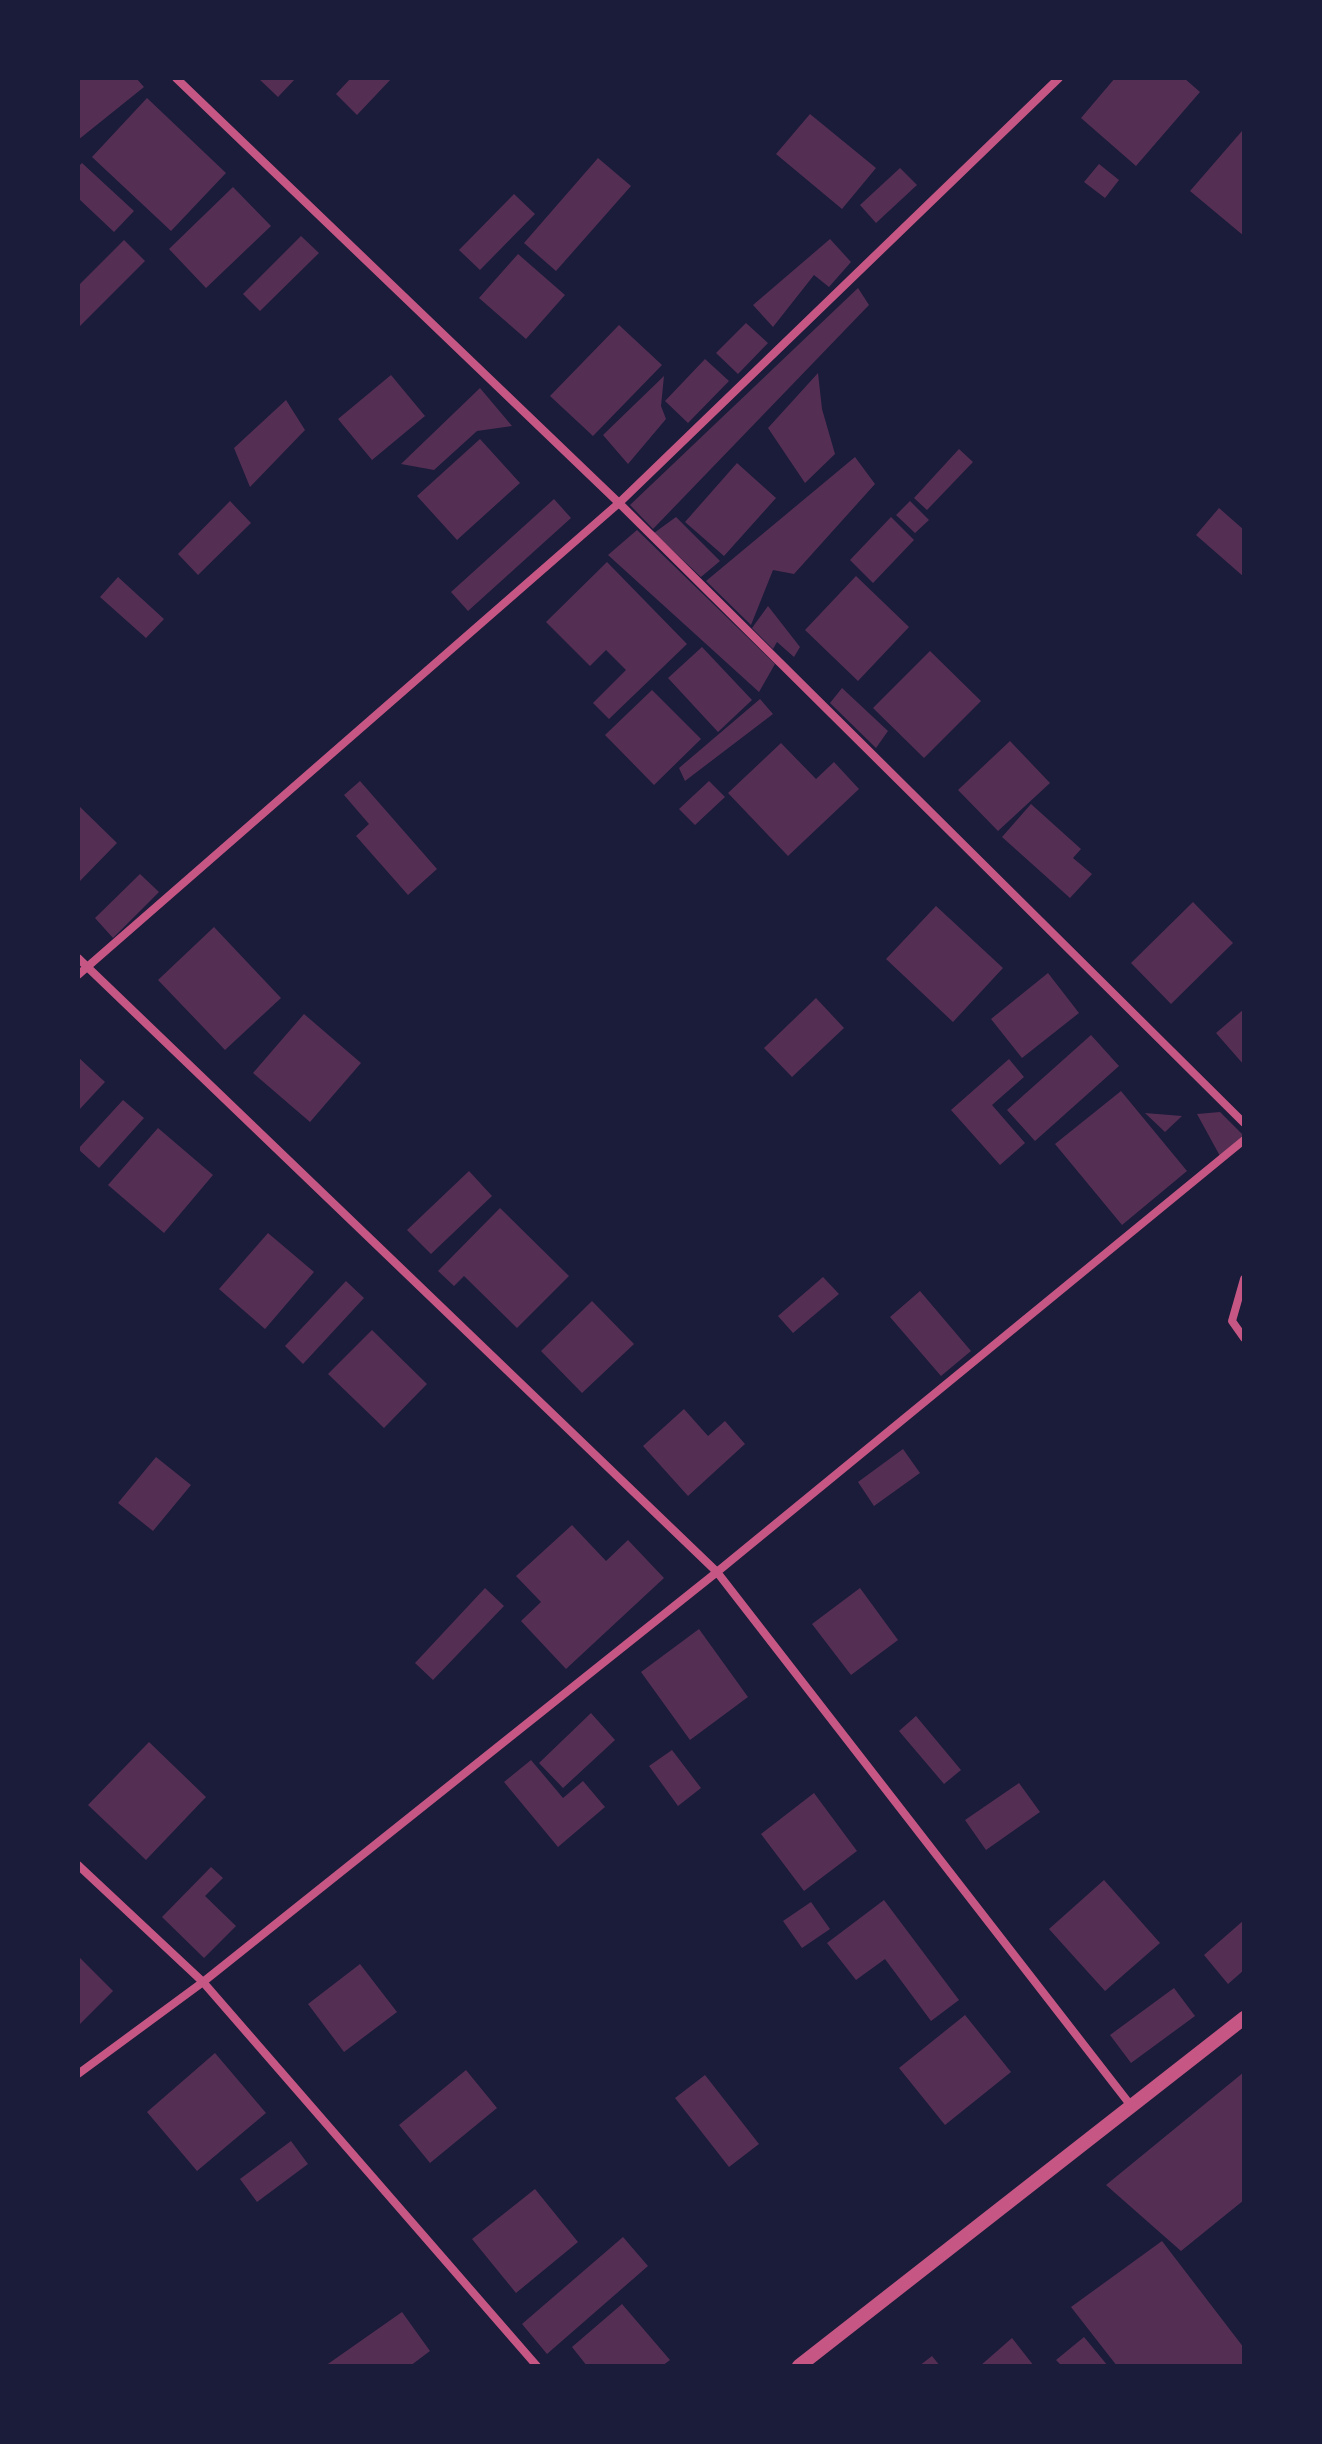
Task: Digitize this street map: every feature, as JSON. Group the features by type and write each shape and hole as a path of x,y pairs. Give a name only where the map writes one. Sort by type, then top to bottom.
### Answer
{"street":[{"path":"176,78 619,503 1244,1123"},
{"path":"78,975 90,968 619,503 1059,78"},
{"path":"78,958 717,1572 1132,2108"},
{"path":"78,2074 203,1982 717,1572 1244,1140"},
{"path":"1244,1279 1232,1321 1244,1338"},
{"path":"78,1865 203,1982 537,2366"},
{"path":"799,2366 1244,2018"}],"building":[{"path":"78,78 136,78 144,87 78,140"},
{"path":"258,78 296,78 278,97"},
{"path":"351,78 392,78 357,115 336,94"},
{"path":"1115,78 1184,78 1200,92 1136,166 1081,118"},
{"path":"147,98 226,173 171,231 92,157"},
{"path":"810,114 876,168 842,209 776,154"},
{"path":"1242,131 1244,133 1244,236 1190,191"},
{"path":"598,158 631,186 556,271 524,243"},
{"path":"82,163 134,211 114,232 78,198 78,167"},
{"path":"1099,164 1119,180 1105,198 1084,182"},
{"path":"900,168 917,185 876,223 860,205"},
{"path":"233,187 271,226 206,288 169,249"},
{"path":"514,194 535,214 480,270 459,250"},
{"path":"301,236 319,253 260,311 243,294"},
{"path":"830,239 851,262 829,287 814,275 773,327 753,305"},
{"path":"124,240 145,261 78,328 78,286"},
{"path":"518,254 565,295 526,339 479,298"},
{"path":"858,288 869,305 653,529 630,505"},
{"path":"746,323 768,343 738,374 716,353"},
{"path":"619,325 662,365 593,436 550,396"},
{"path":"705,359 729,381 688,423 665,401"},
{"path":"818,373 822,409 835,454 805,483 768,428"},
{"path":"391,375 425,416 372,460 338,419"},
{"path":"664,376 661,406 666,419 628,464 603,435"},
{"path":"480,388 512,426 477,431 434,470 401,464"},
{"path":"286,400 305,430 250,487 234,448"},
{"path":"480,439 520,483 457,540 417,496"},
{"path":"959,449 973,462 927,510 914,498"},
{"path":"855,457 875,484 794,574 773,570 751,625 706,581"},
{"path":"737,463 776,498 724,556 685,522"},
{"path":"554,499 571,518 468,611 451,592"},
{"path":"230,501 251,523 198,575 178,554"},
{"path":"910,501 929,520 915,533 896,515"},
{"path":"1219,508 1244,530 1244,577 1196,535"},
{"path":"676,517 720,561 701,577 654,533"},
{"path":"891,517 914,540 873,583 850,560"},
{"path":"637,530 775,664 759,692 608,555"},
{"path":"607,562 687,644 609,719 593,703 626,670 606,650 590,666 546,622"},
{"path":"856,576 909,627 858,681 805,630"},
{"path":"118,577 164,619 146,638 100,597"},
{"path":"768,606 800,647 794,657 777,642 773,649 752,628"},
{"path":"702,647 752,700 718,732 668,678"},
{"path":"930,651 981,701 924,758 873,708"},
{"path":"842,688 888,731 876,748 830,703"},
{"path":"652,690 701,739 654,785 605,735"},
{"path":"760,699 773,714 685,781 679,768"},
{"path":"1010,741 1050,783 998,831 958,790"},
{"path":"781,743 816,779 834,762 859,789 788,856 728,793"},
{"path":"360,781 437,869 408,895 356,836 369,824 344,795"},
{"path":"709,781 725,797 695,825 679,809"},
{"path":"1031,804 1081,849 1073,858 1092,874 1070,898 1002,837"},
{"path":"78,805 117,843 78,883"},
{"path":"140,874 159,892 113,938 95,918"},
{"path":"1193,902 1233,943 1171,1004 1131,963"},
{"path":"936,906 1003,968 953,1022 886,959"},
{"path":"214,927 281,998 225,1050 158,980"},
{"path":"1048,973 1079,1013 1022,1058 991,1019"},
{"path":"816,998 844,1028 792,1077 764,1048"},
{"path":"1244,1009 1244,1065 1216,1033"},
{"path":"304,1014 361,1063 310,1122 253,1073"},
{"path":"1091,1035 1119,1066 1035,1141 1007,1110"},
{"path":"78,1057 105,1082 78,1111"},
{"path":"1009,1059 1024,1077 992,1105 1025,1143 1000,1165 951,1110"},
{"path":"1121,1091 1187,1171 1122,1225 1055,1144"},
{"path":"123,1100 144,1118 99,1168 78,1149"},
{"path":"1220,1112 1244,1136 1220,1156 1197,1114"},
{"path":"1145,1113 1182,1116 1165,1132"},
{"path":"158,1128 213,1175 164,1233 108,1185"},
{"path":"469,1171 492,1196 431,1254 407,1230"},
{"path":"500,1208 569,1276 517,1328 464,1276 454,1286 438,1271"},
{"path":"268,1233 314,1272 265,1329 219,1289"},
{"path":"823,1277 839,1294 793,1333 778,1316"},
{"path":"346,1281 364,1298 303,1364 285,1346"},
{"path":"920,1291 971,1351 941,1376 890,1317"},
{"path":"592,1301 634,1344 582,1393 541,1351"},
{"path":"372,1330 427,1384 384,1428 328,1374"},
{"path":"684,1409 708,1436 725,1421 745,1444 688,1496 643,1446"},
{"path":"903,1449 920,1473 874,1506 858,1482"},
{"path":"156,1457 191,1485 153,1531 118,1503"},
{"path":"572,1525 606,1561 628,1540 664,1578 566,1669 521,1621 541,1602 516,1576"},
{"path":"485,1588 504,1606 433,1680 415,1663"},
{"path":"860,1588 898,1640 851,1675 812,1624"},
{"path":"699,1629 748,1697 690,1740 641,1672"},
{"path":"591,1713 615,1740 563,1788 539,1763"},
{"path":"916,1716 961,1770 944,1784 899,1731"},
{"path":"149,1742 206,1797 146,1860 88,1805"},
{"path":"672,1750 701,1788 678,1806 649,1766"},
{"path":"531,1760 563,1798 583,1781 605,1807 558,1847 504,1782"},
{"path":"1019,1783 1040,1812 986,1850 965,1820"},
{"path":"814,1793 857,1851 804,1891 761,1834"},
{"path":"211,1867 223,1878 205,1896 236,1926 204,1958 162,1917"},
{"path":"1104,1880 1160,1943 1105,1991 1049,1929"},
{"path":"884,1900 959,2000 931,2021 885,1959 856,1980 827,1943"},
{"path":"811,1902 830,1929 802,1948 783,1921"},
{"path":"1244,1920 1244,1970 1228,1984 1204,1955"},
{"path":"78,1956 113,1991 78,2026"},
{"path":"360,1964 397,2012 344,2052 308,2004"},
{"path":"1174,1988 1195,2016 1131,2063 1110,2035"},
{"path":"965,2015 1011,2072 945,2125 899,2068"},
{"path":"215,2053 266,2113 197,2171 147,2112"},
{"path":"466,2070 497,2108 430,2163 399,2125"},
{"path":"1244,2072 1244,2200 1181,2251 1106,2185"},
{"path":"705,2075 759,2144 729,2167 675,2098"},
{"path":"291,2141 308,2164 257,2202 240,2179"},
{"path":"535,2189 578,2242 516,2293 472,2239"},
{"path":"623,2237 648,2266 547,2354 522,2324"},
{"path":"1162,2241 1244,2348 1244,2366 1117,2366 1071,2307"},
{"path":"622,2304 670,2360 662,2366 587,2366 572,2347"},
{"path":"402,2312 430,2351 410,2366 325,2366"},
{"path":"1084,2337 1108,2366 1062,2366 1056,2360"},
{"path":"1012,2338 1034,2366 980,2366"},
{"path":"932,2356 940,2366 919,2366"}]}
